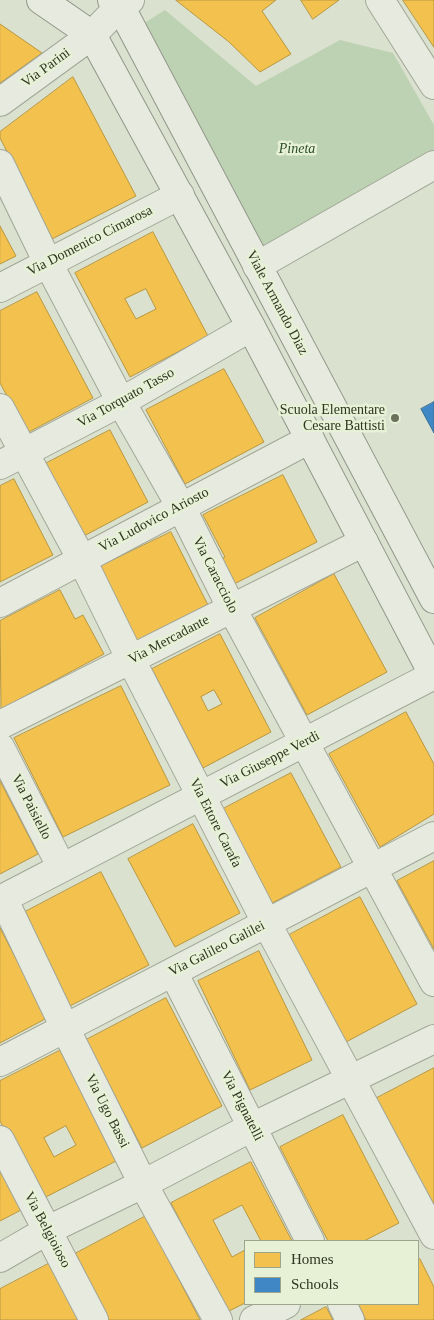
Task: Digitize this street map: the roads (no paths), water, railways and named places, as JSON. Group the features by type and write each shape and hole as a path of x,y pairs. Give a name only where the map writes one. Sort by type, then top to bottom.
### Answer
{"street":[{"path":"41,0 92,35 251,327 434,675"},
{"path":"380,0 434,85"},
{"name":"Via Parini","path":"0,102 92,35 121,2"},
{"name":"Viale Armando Diaz","path":"121,2 434,599"},
{"name":"Via Caracciolo","path":"0,164 48,263 121,402 181,506 231,608 434,982"},
{"path":"258,266 434,165"},
{"name":"Via Domenico Cimarosa","path":"0,288 180,195"},
{"name":"Via Torquato Tasso","path":"0,465 121,402 251,327"},
{"name":"Via Ettore Carafa","path":"0,408 81,558 130,660 350,1080 428,1234"},
{"name":"Via Ludovico Ariosto","path":"0,602 310,439"},
{"name":"Via Mercadante","path":"0,725 364,542"},
{"name":"Via Giuseppe Verdi","path":"2,899 434,675"},
{"name":"Via Paisiello","path":"0,747 62,868"},
{"name":"Via Galileo Galilei","path":"0,1062 434,836"},
{"name":"Via Ugo Bassi","path":"2,899 143,1184 218,1320"},
{"name":"Via Pignatelli","path":"172,972 309,1240"},
{"path":"0,1258 48,1230 143,1184 252,1127 434,1039"},
{"name":"Via Belgioioso","path":"0,1140 94,1320"},
{"path":"254,1320 284,1305"},
{"path":"342,1305 350,1320"}],"place":[{"name":"Scuola Elementare Cesare Battisti","path":"395,418"}],"park label":[{"name":"Pineta","path":"297,149"}]}
